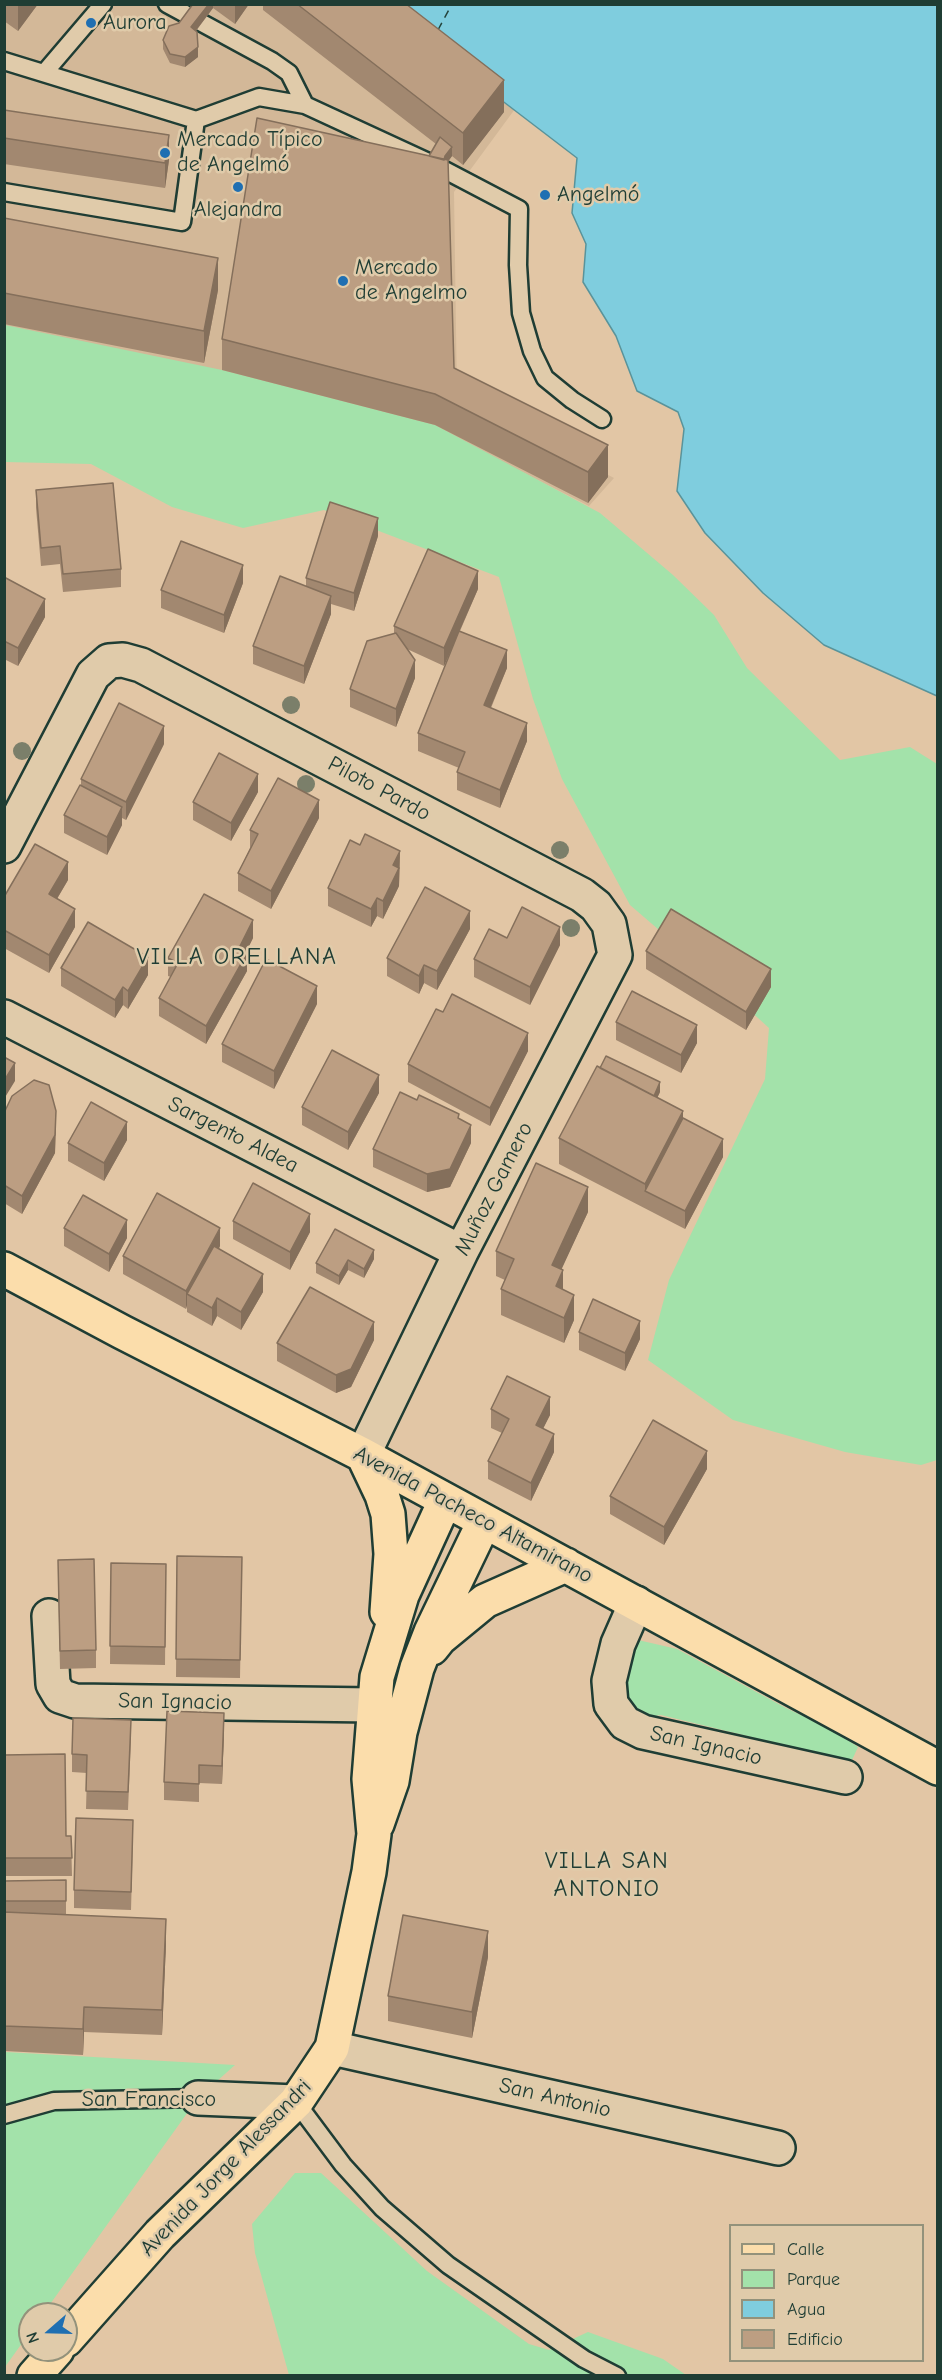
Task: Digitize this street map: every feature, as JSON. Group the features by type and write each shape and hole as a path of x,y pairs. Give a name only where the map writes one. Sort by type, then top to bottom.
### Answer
{"main road":[{"name":"Avenida Pacheco Altamirano","path":"4,1269 363,1455 938,1768"},
{"path":"363,1455 382,1495 391,1533 385,1647"},
{"name":"Avenida Jorge Alessandri","path":"374,1834 369,1779 377,1677 402,1595 446,1501"},
{"name":"Avenida Jorge Alessandri","path":"78,2326 160,2234 296,2102 332,2048 369,1872 374,1834 392,1781 400,1732 417,1668 431,1632 483,1522"},
{"path":"417,1668 440,1638 485,1601 566,1565"},
{"path":"34,2376 46,2362"}],"street":[{"name":"Piloto Pardo","path":"4,846 93,675 109,661 123,660 141,665 582,895 596,906 609,924"},
{"name":"Muñoz Gamero","path":"363,1455 461,1252 615,955 609,924"},
{"name":"Sargento Aldea","path":"4,1017 461,1252"},
{"name":"San Ignacio","path":"636,1603 618,1644 609,1681 611,1704 625,1723 643,1732 845,1778"},
{"name":"San Ignacio","path":"50,1616 53,1683 60,1696 75,1701 373,1705"},
{"name":"San Antonio","path":"332,2048 778,2148"},
{"name":"San Francisco","path":"198,2098 296,2102"}],"lane":[{"path":"45,72 103,4"},
{"path":"167,4 272,61 289,73 304,105"},
{"path":"4,61 196,120 259,97 304,105 437,166 519,208 518,265 521,313 532,351 545,378 572,400 602,419"},
{"path":"4,192 182,222 196,120"},
{"name":"San Francisco","path":"4,2115 54,2101 198,2098"},
{"path":"296,2102 343,2165 382,2208 448,2265 584,2359 616,2376"}],"shaded area":[{"path":"5,5 378,5 515,109 454,192 457,396 614,478 589,506 434,427 5,332"}],"green space":[{"path":"5,325 222,370 435,425 600,513 673,575 714,615 747,668 840,760 910,747 937,764 937,1460 921,1465 845,1452 733,1420 648,1360 669,1280 765,1079 769,1028 630,905 562,779 533,699 499,577 324,510 243,528 172,507 91,464 5,462"},
{"path":"638,1640 677,1649 786,1708 837,1732 858,1747 853,1758 848,1766 784,1745 661,1715 649,1717 622,1707 631,1649"},
{"path":"5,2052 235,2065 198,2098 52,2302 18,2302 18,2349 5,2367"},
{"path":"295,2173 321,2173 427,2271 529,2344 549,2350 588,2332 663,2359 686,2375 289,2375 255,2253 252,2224"}],"water":[{"path":"377,5 937,5 937,696 824,645 763,593 705,533 677,491 684,429 678,412 637,391 616,336 583,282 586,244 572,213 577,158"}],"building":[{"path":"193,4 209,4 191,27 197,32 198,47 185,57 170,54 163,40 169,26 179,23"},
{"path":"297,4 406,4 504,80 463,133"},
{"path":"4,110 169,135 165,163 4,138"},
{"name":"Mercado de Angelmo","path":"257,118 448,160 454,368 608,445 588,472 435,394 222,339"},
{"path":"440,137 452,147 444,160 429,156"},
{"path":"4,218 218,258 204,331 4,293"},
{"path":"113,483 121,569 63,574 60,546 41,548 36,490"},
{"path":"330,502 378,518 354,593 306,578"},
{"path":"181,541 243,565 224,615 161,590"},
{"path":"428,549 478,571 444,648 394,626"},
{"path":"280,576 331,596 304,666 253,646"},
{"path":"4,577 45,599 18,648 4,641"},
{"path":"459,631 507,650 484,705 527,723 500,790 457,772 465,752 418,733"},
{"path":"396,633 415,660 396,709 350,689 367,641"},
{"path":"119,703 164,726 126,802 81,779"},
{"path":"219,753 258,774 231,823 193,802"},
{"path":"278,778 319,800 271,891 238,873 258,834 250,830"},
{"path":"80,785 122,807 107,837 64,815"},
{"path":"365,834 400,851 393,865 399,868 383,901 377,898 371,909 328,888 350,840 360,845"},
{"path":"35,844 68,862 49,894 75,909 49,955 4,930 4,897"},
{"path":"425,887 470,911 437,971 424,965 419,976 387,958"},
{"path":"204,894 253,920 239,948 247,953 206,1026 159,998 178,963 168,958"},
{"path":"522,907 560,927 530,987 474,959 489,929 507,938"},
{"path":"671,909 771,969 746,1012 646,951"},
{"path":"88,922 148,957 128,991 123,987 115,1000 61,968"},
{"path":"266,959 317,986 274,1071 222,1044"},
{"path":"632,991 697,1025 681,1055 616,1022"},
{"path":"452,994 528,1033 490,1108 408,1064 436,1009 443,1012"},
{"path":"332,1050 379,1075 348,1132 302,1107"},
{"path":"606,1056 660,1082 654,1096 600,1068"},
{"path":"4,1057 15,1063 4,1081"},
{"path":"597,1066 683,1111 645,1184 559,1138"},
{"path":"34,1080 49,1085 56,1111 55,1135 22,1196 4,1185 4,1113 12,1096"},
{"path":"400,1092 417,1100 419,1095 459,1114 458,1118 471,1125 450,1169 427,1174 373,1149"},
{"path":"91,1102 127,1122 104,1163 68,1143"},
{"path":"683,1118 723,1139 685,1211 645,1191"},
{"path":"536,1163 588,1187 552,1265 563,1270 556,1286 574,1295 564,1318 501,1289 514,1259 496,1251"},
{"path":"253,1183 310,1214 290,1252 233,1221"},
{"path":"157,1193 220,1228 186,1291 123,1256"},
{"path":"83,1195 127,1220 109,1254 64,1228"},
{"path":"335,1229 374,1250 364,1269 348,1260 339,1276 316,1263"},
{"path":"214,1246 263,1274 241,1312 217,1298 212,1308 187,1294"},
{"path":"310,1287 374,1322 351,1369 336,1375 277,1343"},
{"path":"593,1299 640,1321 625,1353 579,1332"},
{"path":"507,1376 550,1397 536,1425 554,1434 531,1483 488,1461 509,1419 491,1409"},
{"path":"653,1420 707,1451 664,1527 610,1496"},
{"path":"177,1556 242,1557 240,1660 176,1659"},
{"path":"94,1559 96,1650 60,1651 58,1560"},
{"path":"111,1563 166,1564 165,1647 110,1646"},
{"path":"167,1711 224,1713 222,1766 199,1765 199,1784 164,1782"},
{"path":"73,1718 131,1720 128,1792 86,1791 87,1755 72,1754"},
{"path":"65,1754 66,1836 71,1836 72,1858 4,1858 4,1755"},
{"path":"76,1818 133,1820 131,1892 74,1890"},
{"path":"66,1880 66,1901 4,1901 4,1881"},
{"path":"4,1912 166,1919 162,2010 84,2007 83,2029 4,2026"},
{"path":"403,1915 488,1931 472,2012 388,1996"}],"ferry route":[{"path":"438,30 452,4"}],"place":[{"name":"Aurora","path":"91,23"},
{"name":"Mercado Típico de Angelmó","path":"165,153"},
{"name":"Alejandra","path":"238,187"},
{"name":"Angelmó","path":"545,195"},
{"name":"Mercado de Angelmo","path":"343,281"}],"district":[{"name":"VILLA ORELLANA","path":"237,957"},
{"name":"VILLA SAN ANTONIO","path":"607,1875"}]}
